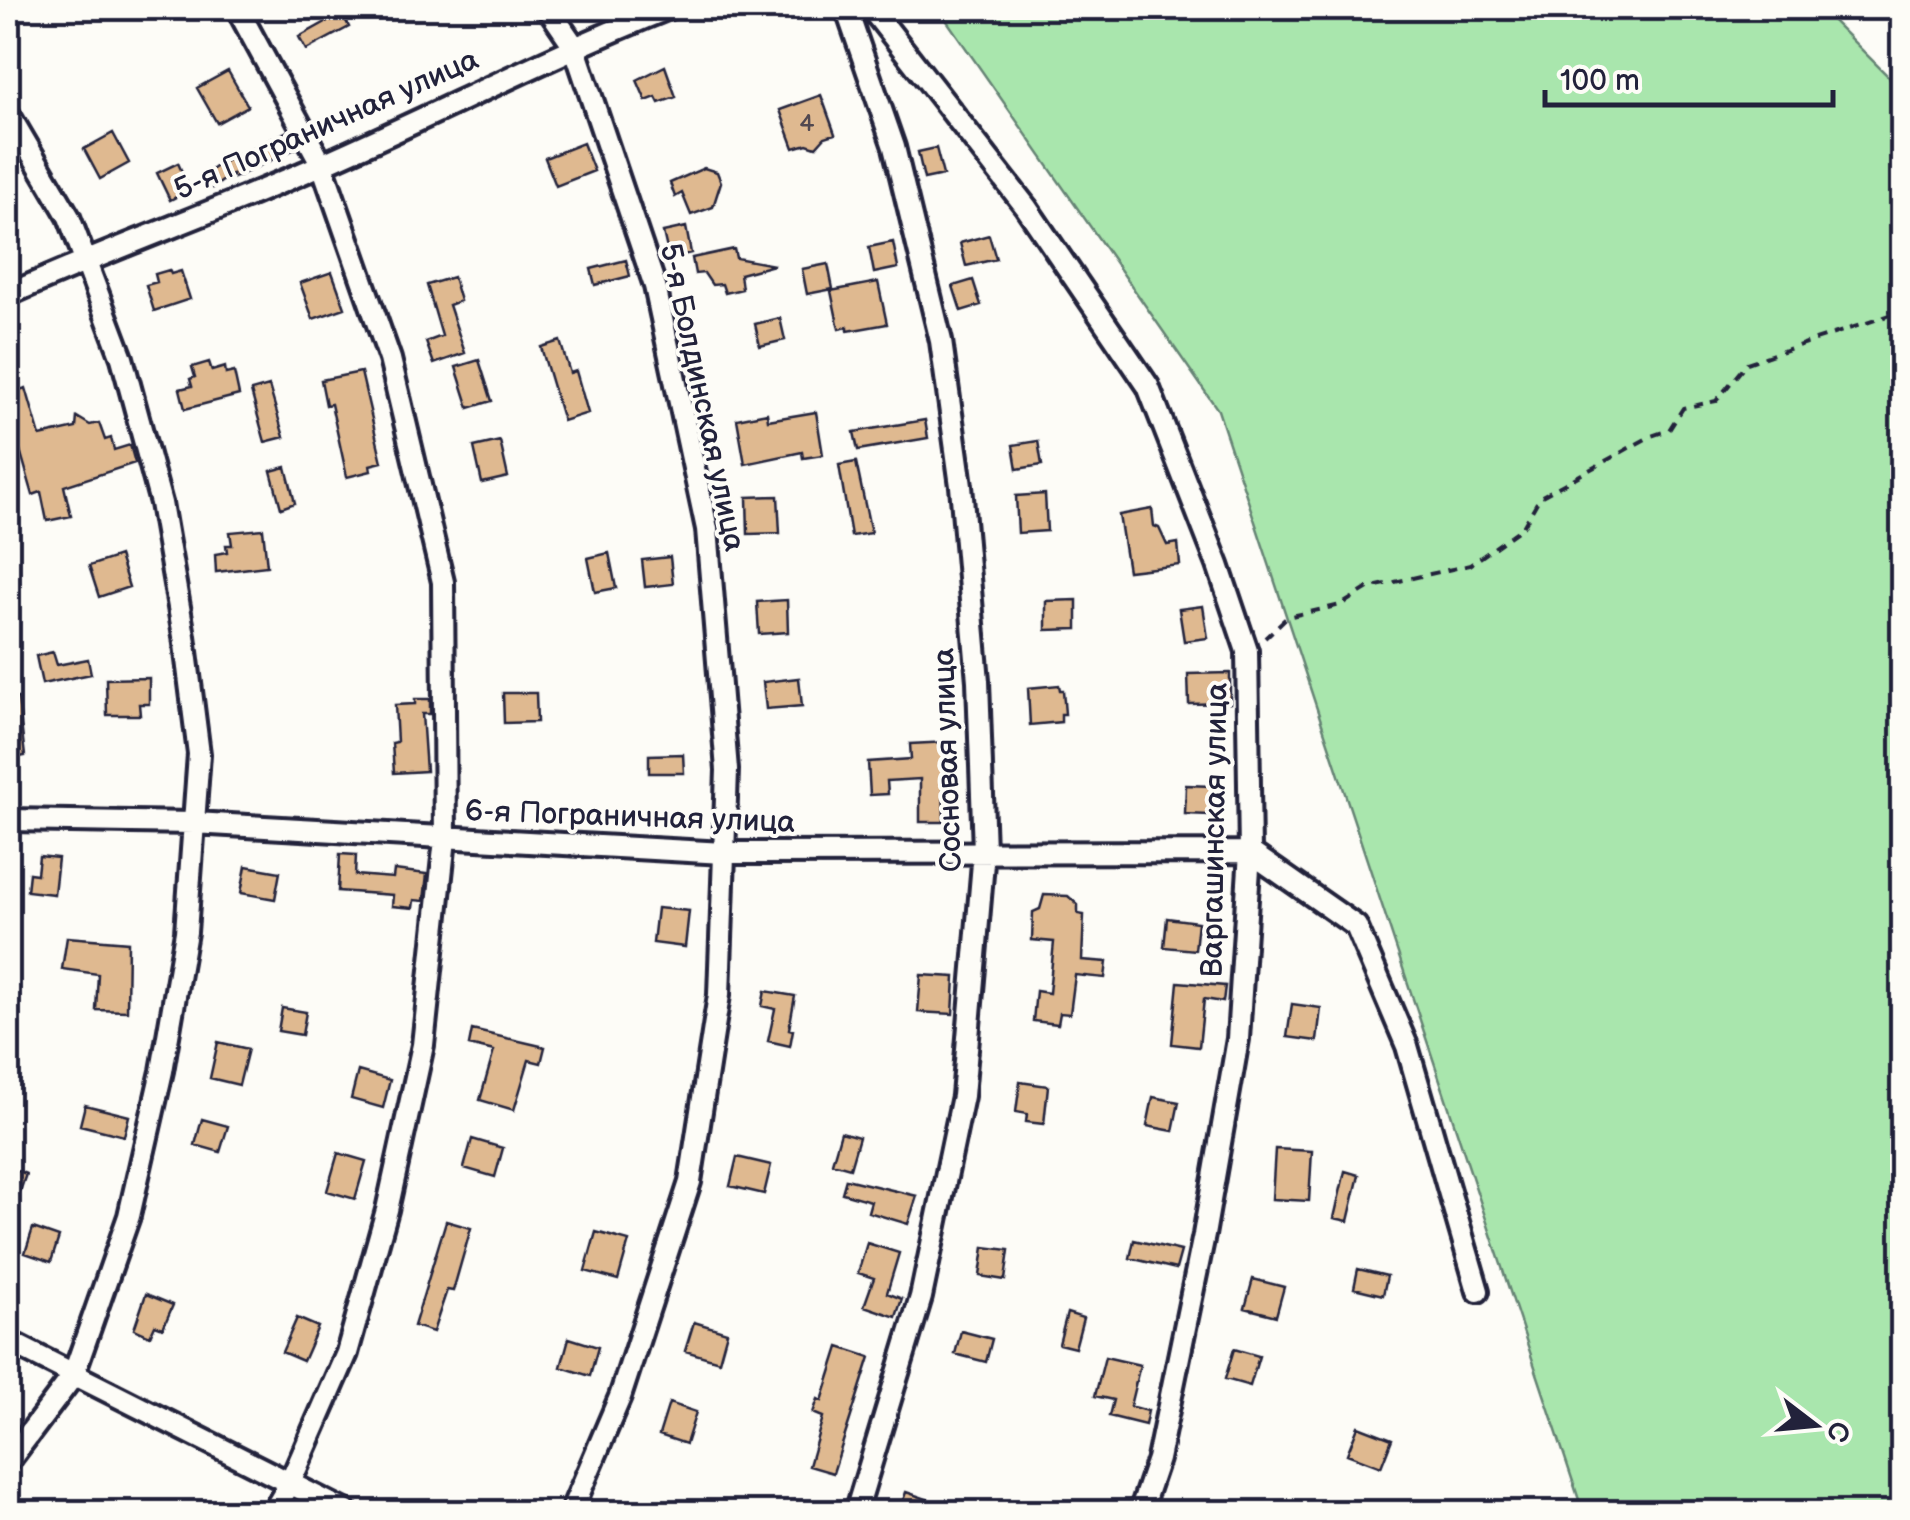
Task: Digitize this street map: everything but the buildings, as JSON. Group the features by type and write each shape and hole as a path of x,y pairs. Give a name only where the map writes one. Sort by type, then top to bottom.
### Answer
{"street":[{"path":"237,8 322,165 390,359 443,582 445,838 423,1044 388,1210 347,1352 289,1485 273,1512"},
{"name":"5-я Болдинская улица","path":"548,8 574,46 655,286 707,528 727,770 719,995 690,1182 620,1397 571,1512"},
{"name":"5-я Пограничная улица","path":"8,295 322,165 574,46 669,8"},
{"name":"Сосновая улица","path":"846,8 894,147 941,341 961,486 978,681 984,851 963,1096 920,1297 856,1512"},
{"name":"Варгашинская улица","path":"871,8 1026,207 1148,386 1218,564 1247,651 1250,852 1235,1059 1158,1459 1140,1512"},
{"path":"8,113 69,217 122,358 162,504 199,754 186,932 162,1071 129,1216 74,1376 8,1462"},
{"name":"6-я Пограничная улица","path":"8,820 194,823 724,853 1250,852"},
{"path":"1250,852 1356,926 1407,1046 1478,1291"},
{"path":"8,1341 347,1512"}],"path":[{"path":"1265,638 1287,617 1341,604 1368,588 1470,564 1523,527 1540,497 1669,430 1683,408 1716,401 1747,364 1893,314 1902,316"}],"green space":[{"path":"934,8 1820,8 1902,90 1902,1512 1583,1512 1218,410 945,18"}]}
